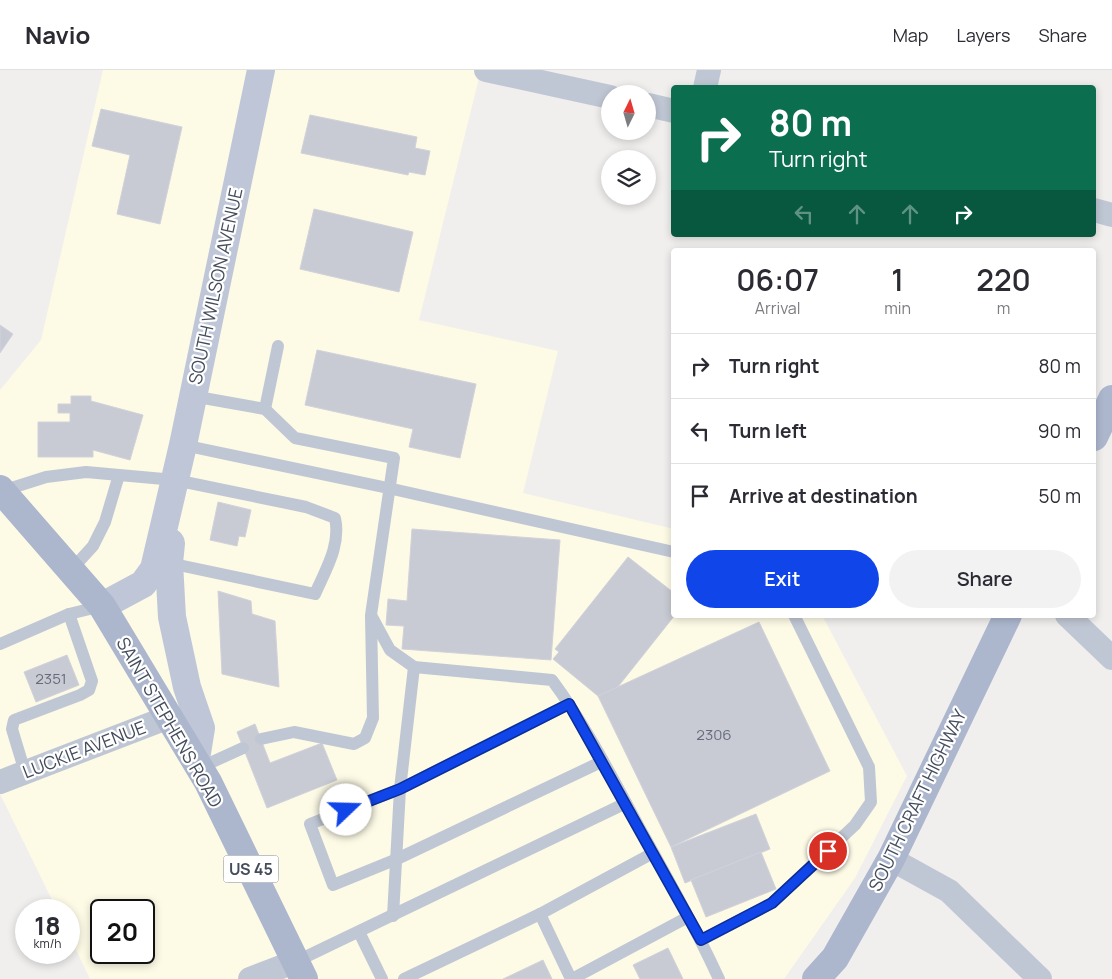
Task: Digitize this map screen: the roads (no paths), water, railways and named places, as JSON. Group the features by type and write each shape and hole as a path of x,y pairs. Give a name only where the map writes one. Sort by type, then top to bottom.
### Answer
{"main road":[{"name":"SOUTH WILSON AVENUE","path":"102,606 143,584 154,569 183,445 260,70"},
{"path":"1096,433 1112,399"},
{"name":"SAINT STEPHENS ROAD","path":"1,490 72,569 102,606 197,764 300,970"},
{"name":"SOUTH WILSON AVENUE","path":"172,491 174,520 169,563 172,618 187,687 201,728 197,764"},
{"name":"SOUTH CRAFT HIGHWAY","path":"816,979 834,958 891,859 1007,618"}],"street":[{"path":"486,70 601,95"},
{"path":"706,85 709,70"},
{"path":"656,107 671,110"},
{"path":"1096,211 1112,215"},
{"path":"1070,618 1112,658"},
{"name":"LUCKIE AVENUE","path":"7,775 169,717"},
{"path":"891,859 950,891 1040,979"},
{"path":"250,979 300,970"}],"lane":[{"path":"265,409 278,346"},
{"path":"192,396 265,409 295,438 394,458 388,488 371,615 373,718 365,738 354,744 347,744 294,732 261,739"},
{"path":"183,445 388,488 671,551"},
{"path":"1,490 54,476 86,472 119,475 172,491 306,507 335,518 338,533 333,554 315,594 169,563"},
{"path":"72,569 93,546 105,522 119,475"},
{"path":"0,644 69,614 102,606"},
{"path":"7,775 14,720 89,690 92,681 69,614"},
{"path":"371,615 390,650 414,667 552,680 569,704 603,761 701,940 719,979"},
{"path":"701,940 772,903 855,825 871,802 869,767 795,618"},
{"path":"394,916 400,789 414,667"},
{"path":"569,704 400,789 310,824 333,885 397,859 603,761"},
{"path":"197,764 243,748"},
{"path":"300,970 359,932 626,803"},
{"path":"404,979 540,914 653,853"},
{"path":"540,914 572,979 688,917"},
{"path":"359,932 382,979"}]}
